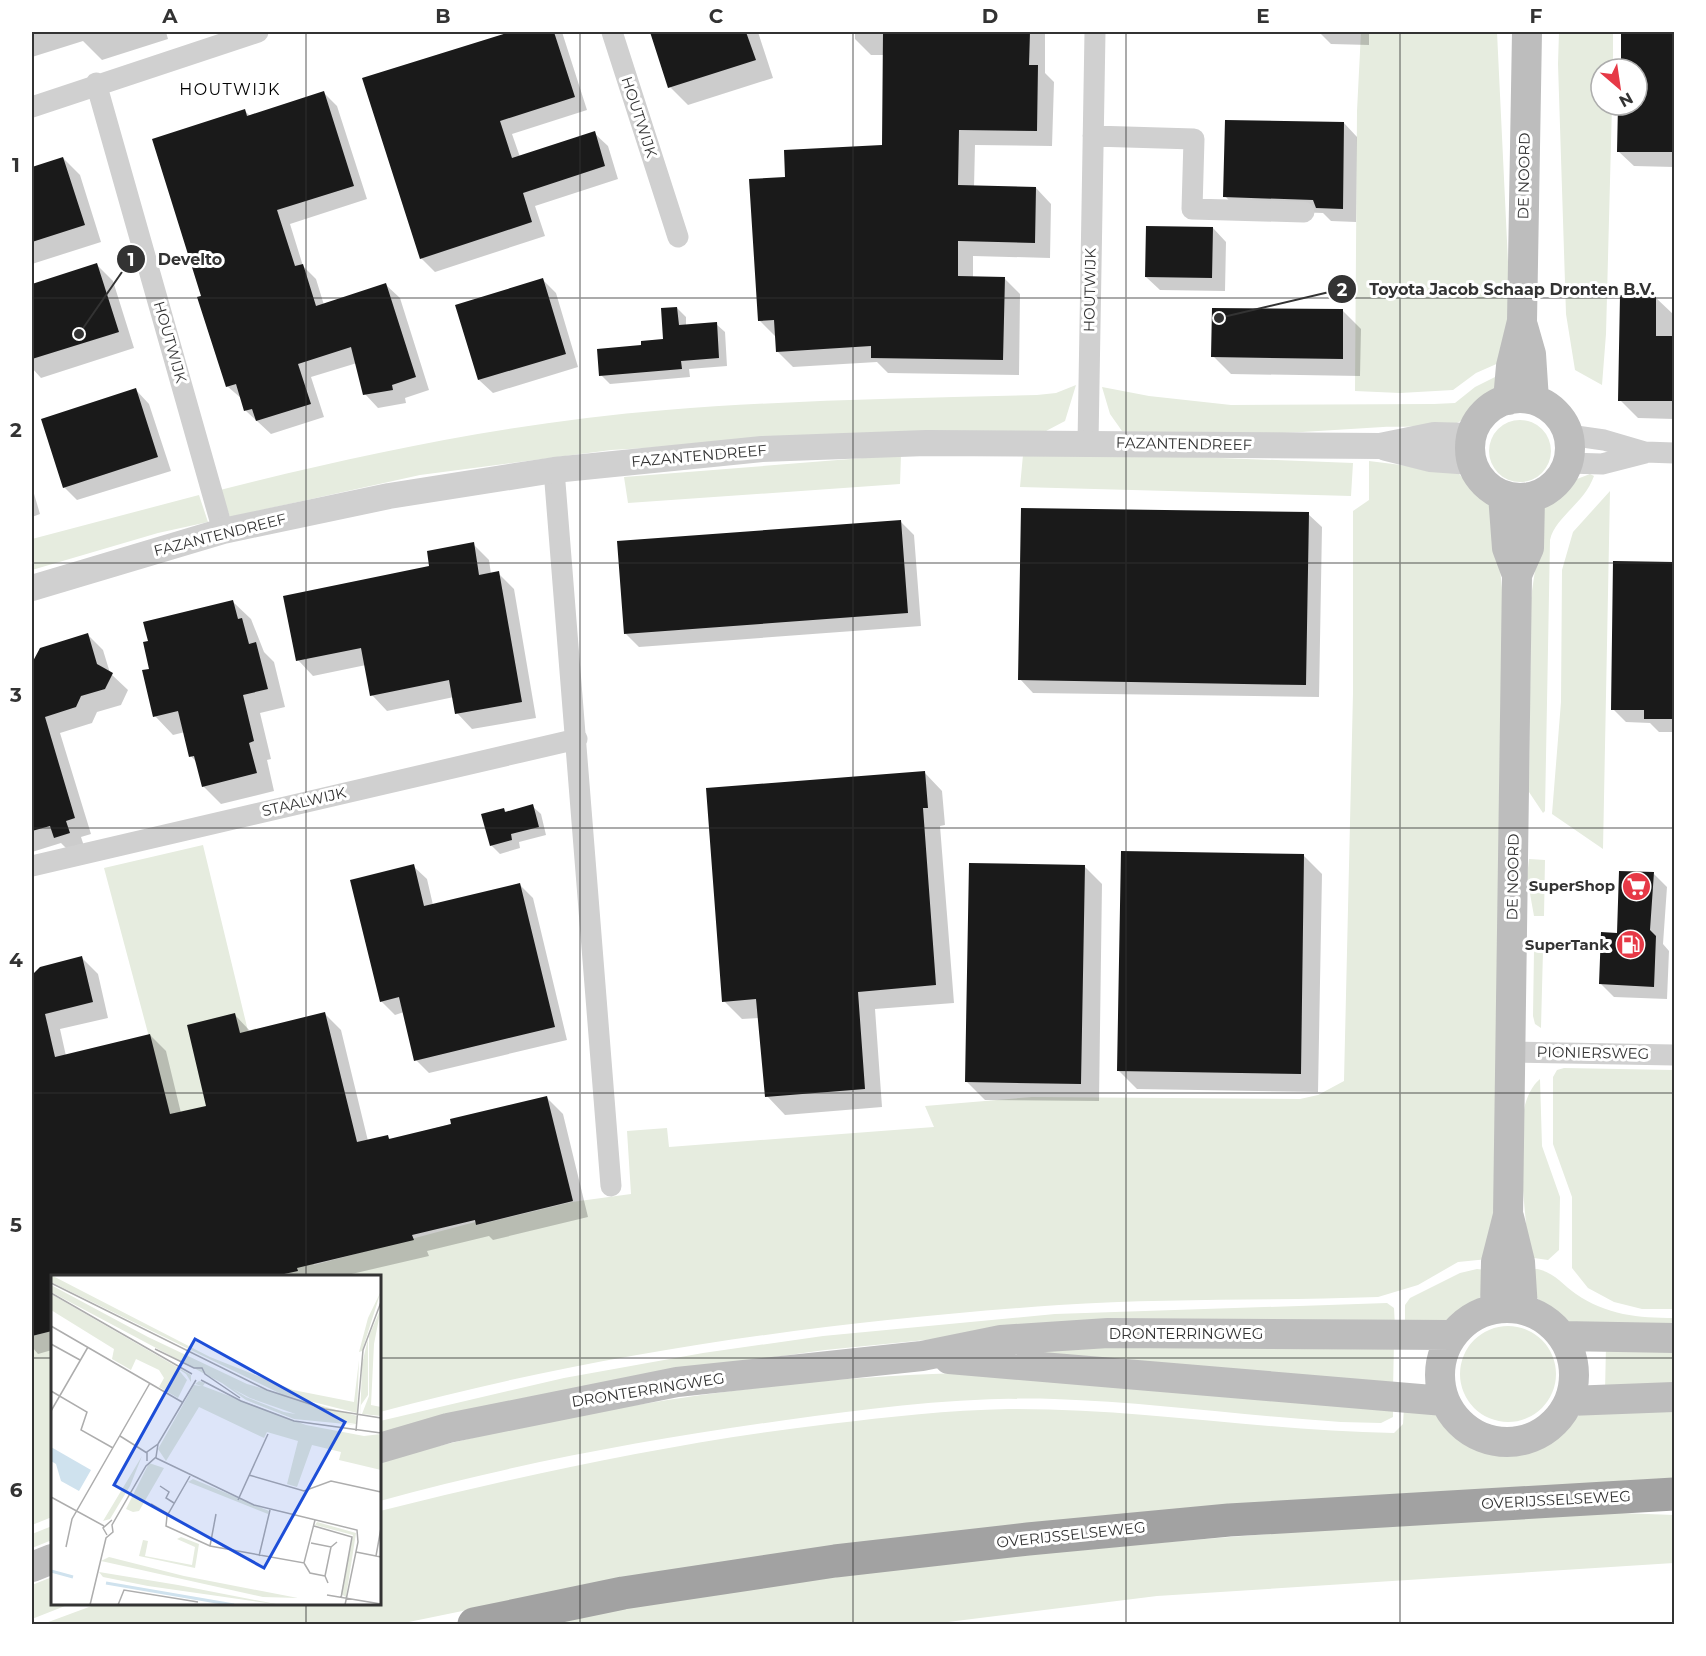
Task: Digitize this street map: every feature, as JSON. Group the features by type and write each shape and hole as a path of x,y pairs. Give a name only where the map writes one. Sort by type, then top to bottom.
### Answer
{"highway":[{"name":"OVERIJSSELSEWEG","path":"474,1624 623,1593 835,1561 1028,1539 1229,1520 1674,1494"}],"main road":[{"name":"DE NOORD","path":"1521,400 1531,354 1522,321 1527,32"},
{"path":"1521,400 1552,410 1569,449 1554,486 1516,496 1480,479 1472,449 1481,417 1498,404 1521,400"},
{"name":"DE NOORD","path":"1509,1309 1496,1262 1508,1215 1517,574 1529,548 1516,496"},
{"path":"1509,1309 1551,1324 1562,1336 1570,1351 1574,1368 1569,1401 1550,1426 1522,1440 1506,1442 1491,1440 1469,1431 1452,1415 1444,1401 1439,1378 1442,1356 1452,1335 1463,1323 1478,1313 1509,1309"},
{"name":"DRONTERRINGWEG","path":"381,1448 448,1428 677,1382 922,1356 1001,1340 1108,1333 1452,1335"},
{"path":"1562,1336 1674,1338"},
{"name":"DRONTERRINGWEG","path":"922,1356 1001,1366 1193,1378 1398,1399 1444,1401"},
{"path":"1569,1401 1674,1397"},
{"path":"32,1567 51,1559"}],"street":[{"path":"32,107 96,83 258,32"},
{"name":"HOUTWIJK","path":"612,32 678,237"},
{"name":"HOUTWIJK","path":"1088,443 1095,32"},
{"name":"HOUTWIJK","path":"96,83 223,531"},
{"path":"1093,136 1194,139 1192,209 1304,212"},
{"name":"FAZANTENDREEF","path":"32,588 223,531 388,496 554,470 762,449 926,443 1380,446 1434,435 1472,449"},
{"path":"1569,449 1604,440 1645,452 1674,453"},
{"path":"1569,449 1602,464 1645,452"},
{"path":"554,470 611,1186"},
{"name":"STAALWIJK","path":"32,866 577,739"},
{"name":"PIONIERSWEG","path":"1511,1052 1674,1055"}],"shaded area":[{"path":"1361,32 1497,32 1510,304 1501,362 1476,373 1453,390 1400,393 1355,391 1357,111"},
{"path":"1559,32 1613,32 1613,57 1589,57 1589,117 1612,117 1606,334 1602,385 1575,370 1566,314"},
{"path":"1501,374 1491,395 1463,420 1451,425 1252,434 1187,435 1122,431 1110,414 1102,387 1149,396 1231,405 1434,404 1455,403 1475,387"},
{"path":"1076,385 1065,421 1046,431 945,431 611,450 420,475 230,517 220,490 441,441 609,415 805,402 1037,395 1056,393"},
{"path":"1520,420 1532,422 1542,429 1549,439 1551,451 1549,463 1542,473 1532,480 1520,482 1508,480 1498,473 1491,463 1489,451 1491,439 1498,429 1508,422"},
{"path":"901,455 900,484 628,503 624,477"},
{"path":"1023,455 1168,456 1353,463 1351,496 1020,487"},
{"path":"1369,461 1457,472 1491,506 1499,557 1505,623 1497,1183 1488,1259 1458,1262 1418,1285 1378,1297 1139,1301 1059,1305 802,1330 716,1342 547,1372 381,1412 381,1275 174,1275 133,1109 149,1037 104,868 203,845 248,1031 256,1028 314,1265 475,1222 477,1225 572,1202 631,1194 627,1131 667,1128 669,1147 934,1127 925,1106 1032,1097 1300,1099 1318,1095 1344,1081 1353,693 1353,511 1369,500"},
{"path":"1590,474 1594,476 1584,495 1558,524 1550,540 1545,811 1543,813 1529,792 1531,598 1544,508 1577,479"},
{"path":"1610,491 1603,849 1552,814 1561,702 1562,570 1573,532"},
{"path":"199,495 208,522 158,533 32,570 32,539"},
{"path":"1529,859 1545,860 1544,916 1534,916 1527,877"},
{"path":"1534,950 1543,950 1541,1028 1535,1024 1533,1016"},
{"path":"1564,1068 1674,1070 1674,1309 1642,1309 1614,1302 1588,1288 1572,1268 1572,1197 1553,1144 1553,1077 1557,1070"},
{"path":"1540,1079 1542,1146 1560,1197 1559,1250 1548,1260 1527,1257 1521,1163 1523,1113 1529,1093"},
{"path":"1477,1269 1486,1270 1483,1287 1480,1297 1466,1313 1447,1321 1405,1326 1405,1305 1410,1298 1460,1273"},
{"path":"1537,1269 1553,1276 1576,1294 1599,1307 1636,1316 1674,1318 1674,1331 1564,1323 1536,1297 1528,1270"},
{"path":"1387,1303 1394,1308 1395,1327 966,1336 825,1350 704,1367 381,1434 381,1421 564,1378 703,1353 823,1336 1055,1314"},
{"path":"1508,1326 1526,1330 1542,1340 1552,1356 1556,1374 1552,1392 1542,1408 1526,1418 1508,1422 1490,1418 1474,1408 1464,1392 1460,1374 1464,1356 1474,1340 1490,1330"},
{"path":"51,1331 51,1517 32,1525 32,1336"},
{"path":"1394,1342 1393,1390 998,1358 1076,1343"},
{"path":"1606,1345 1674,1346 1674,1390 1605,1392"},
{"path":"965,1373 1393,1406 1393,1417 1381,1423 1341,1422 1054,1399 987,1399 920,1404 786,1420 632,1444 480,1475 381,1501 381,1461 452,1443 525,1426 670,1400 742,1390 890,1376"},
{"path":"1404,1406 1440,1414 1474,1443 1487,1448 1507,1450 1538,1445 1582,1413 1674,1406 1674,1478 589,1585 399,1624 43,1624 94,1605 381,1605 381,1511 603,1460 772,1431 896,1416 1009,1409 1105,1412 1298,1428 1394,1433 1403,1424"},
{"path":"1593,1512 1674,1515 1674,1563 1157,1596 932,1624 540,1624 724,1593 940,1564 1157,1543"},
{"path":"51,1526 51,1540 32,1548 32,1534"},
{"path":"51,1577 51,1605 67,1605 32,1619 32,1585"}],"building":[{"path":"510,32 554,32 575,97 500,121 512,158 595,131 605,166 523,193 532,222 420,259 362,78"},
{"path":"650,32 746,32 756,60 668,88"},
{"path":"883,32 1030,32 1029,65 1038,65 1037,131 959,130 958,185 1036,187 1035,243 958,241 958,276 1005,277 1003,360 871,358 871,346 776,352 774,320 758,321 749,179 785,177 784,150 882,145"},
{"path":"1621,32 1674,32 1674,152 1617,152 1618,117 1649,117 1649,57 1621,57"},
{"path":"324,91 354,186 277,210 295,266 303,264 316,306 386,283 416,377 392,385 393,390 363,395 351,347 298,364 311,404 256,421 252,409 244,411 236,384 226,387 197,297 201,296 152,139 245,109 247,116"},
{"path":"1225,120 1344,122 1343,209 1316,208 1313,200 1223,197"},
{"path":"63,157 85,225 32,242 32,167"},
{"path":"1146,226 1213,227 1212,278 1145,277"},
{"path":"97,263 119,332 32,359 32,284"},
{"path":"543,278 566,354 478,380 455,305"},
{"path":"1620,295 1656,295 1656,336 1674,336 1674,401 1618,401"},
{"path":"677,307 679,325 717,322 719,358 681,361 682,369 599,376 597,349 641,345 641,341 663,339 661,308"},
{"path":"1212,308 1343,309 1343,359 1211,357"},
{"path":"136,388 158,457 63,488 41,419"},
{"path":"1021,508 1309,512 1306,685 1018,680"},
{"path":"901,520 908,613 624,634 617,541"},
{"path":"474,542 479,575 499,571 522,702 455,714 449,680 370,696 361,648 296,661 283,596 429,566 427,551"},
{"path":"1613,561 1674,562 1674,719 1644,719 1644,710 1611,710"},
{"path":"233,600 238,619 242,618 249,644 256,642 268,689 243,695 254,741 249,743 257,773 202,787 194,756 189,757 178,711 153,717 142,670 149,669 143,642 148,641 143,622"},
{"path":"88,633 97,664 113,673 105,689 81,696 76,707 45,717 75,818 66,821 70,833 54,838 50,826 32,831 32,663 40,648"},
{"path":"925,771 928,808 923,808 936,985 858,992 865,1089 765,1097 756,999 722,1002 706,788"},
{"path":"533,804 539,827 511,834 512,840 490,846 481,814 504,808 505,812"},
{"path":"1121,851 1304,854 1301,1074 1117,1071"},
{"path":"969,863 1085,865 1081,1084 965,1082"},
{"path":"414,864 424,906 520,883 555,1027 414,1061 399,997 380,1002 350,880"},
{"path":"1619,871 1654,872 1650,930 1656,936 1654,987 1599,984 1601,932 1617,933"},
{"path":"82,956 93,1002 45,1014 55,1057 150,1034 170,1114 206,1106 187,1025 235,1013 240,1033 325,1012 357,1142 388,1135 389,1139 451,1124 450,1119 547,1096 573,1201 476,1225 475,1220 412,1235 414,1240 297,1268 298,1271 280,1275 51,1275 51,1331 32,1336 32,975 40,967"}],"place":[{"name":"Toyota Jacob Schaap Dronten B.V.","path":"1219,318"},
{"name":"Develto","path":"79,334"},
{"name":"SuperShop","path":"1636,886"},
{"name":"SuperTank","path":"1630,945"}],"district":[{"name":"HOUTWIJK","path":"230,89"}]}
